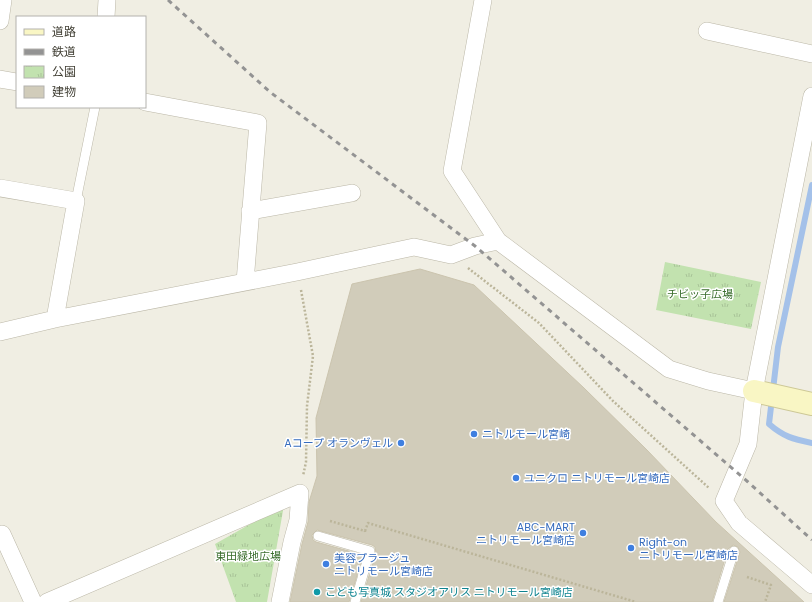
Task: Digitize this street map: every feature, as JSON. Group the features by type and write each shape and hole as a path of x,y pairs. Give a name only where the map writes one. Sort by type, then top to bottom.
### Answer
{"street":[{"path":"0,21 3,0"},
{"path":"106,16 107,0"},
{"path":"483,0 452,171 498,241 670,369 708,381 812,404"},
{"path":"707,31 812,54"},
{"path":"0,79 16,82"},
{"path":"812,96 754,391 748,444 724,501 739,523 812,586"},
{"path":"146,102 258,123 245,282"},
{"path":"0,188 76,201 56,319"},
{"path":"250,211 352,193"},
{"path":"0,332 56,319 297,272 414,247 451,255 475,246 498,241"},
{"path":"48,602 300,493 298,520 280,602"},
{"path":"0,535 2,534 33,602"}],"lane":[{"path":"76,201 94,108"},
{"path":"318,536 370,551 355,602"},
{"path":"718,602 734,552"}],"path":[{"path":"451,255 539,323 613,401 724,501"},
{"path":"297,272 313,356 308,406 306,462 300,493"},
{"path":"330,521 365,531"},
{"path":"363,538 368,523 636,602"},
{"path":"747,577 771,585 765,602"}],"green space":[{"name":"チビッ子広場","path":"665,262 761,282 751,329 656,310"},
{"name":"東田緑地広場","path":"284,505 267,602 236,602 215,544"}],"building":[{"name":"ニトルモール宮崎","path":"420,269 474,285 584,388 647,450 716,522 804,602 724,602 740,552 738,547 733,545 728,549 712,602 361,602 376,553 375,547 317,530 312,535 313,540 316,542 363,555 349,602 290,602 308,522 309,502 317,476 316,418 352,284"}],"waterway":[{"path":"812,185 778,347 769,424 779,432 789,437 812,443"}],"railway":[{"path":"168,0 270,92 475,246 748,482 812,540"}],"place":[{"name":"ニトルモール宮崎","path":"474,434"},
{"name":"Aコープ オランヴェル","path":"401,443"},
{"name":"ユニクロ ニトリモール宮崎店","path":"516,478"},
{"name":"ABC-MART ニトリモール宮崎店","path":"583,533"},
{"name":"Right-on ニトリモール宮崎店","path":"631,548"},
{"name":"美容プラージュ ニトリモール宮崎店","path":"326,564"},
{"name":"こども写真城 スタジオアリス ニトリモール宮崎店","path":"317,592"}]}
